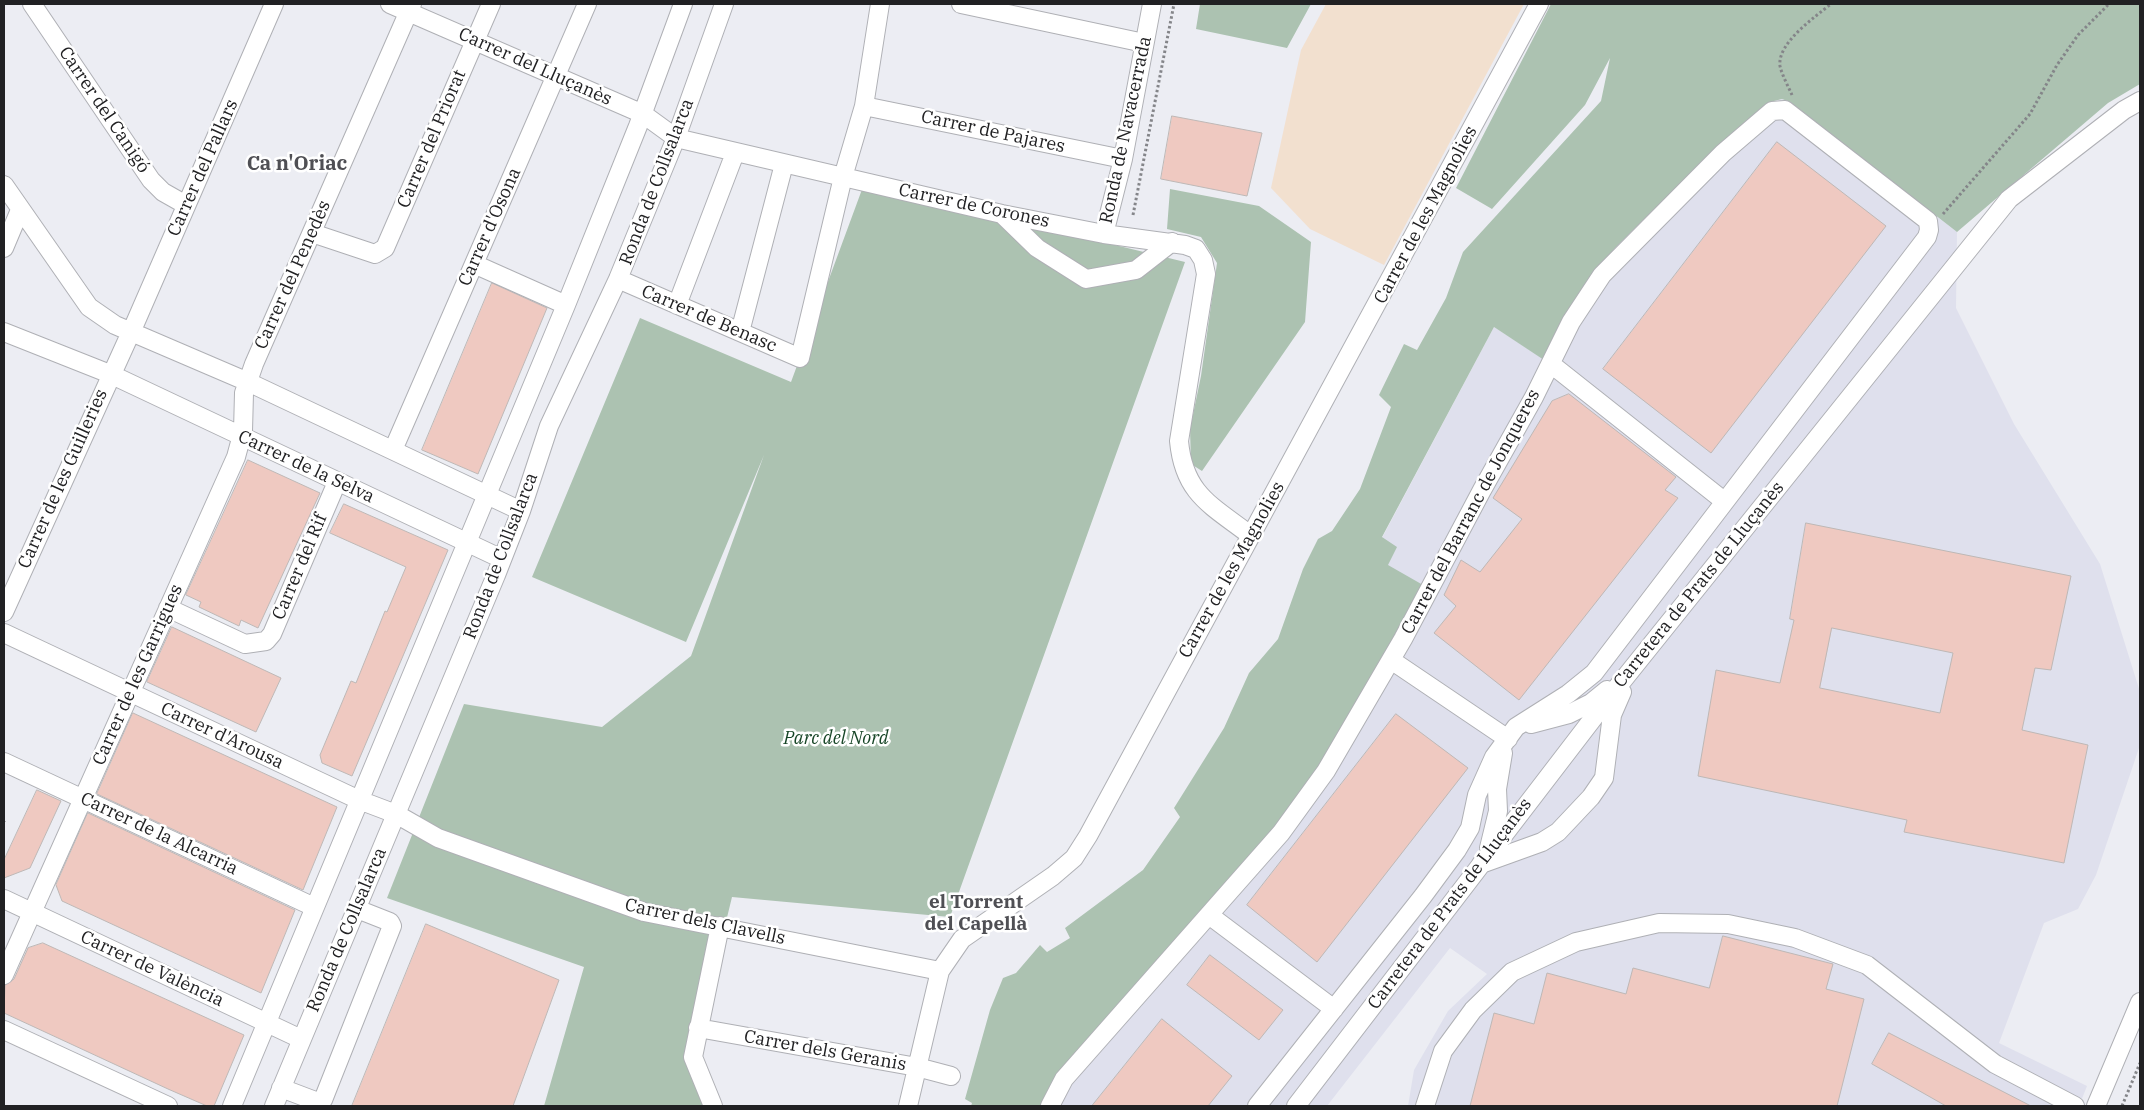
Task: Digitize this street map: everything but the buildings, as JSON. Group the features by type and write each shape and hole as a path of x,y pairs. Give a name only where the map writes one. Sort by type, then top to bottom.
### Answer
{"street":[{"name":"Carrer del Canigó","path":"32,4 151,180 163,192 186,205"},
{"name":"Carrer del Pallars","path":"110,374 274,4"},
{"name":"Carrer del Lluçanès","path":"390,4 410,8 475,41 643,114 676,138"},
{"name":"Carrer del Priorat","path":"312,233 375,254 385,248 491,4"},
{"name":"Carrer d'Osona","path":"392,450 587,4"},
{"name":"Ronda de Collsalarca","path":"232,1106 566,305 643,114 682,4"},
{"name":"Ronda de Collsalarca","path":"274,1106 502,559 521,511 549,426 618,279 676,138 724,4"},
{"path":"843,177 864,106 880,4"},
{"path":"960,4 1144,43"},
{"name":"Ronda de Navacerrada","path":"1152,4 1123,159 1104,234 1172,242 1196,249 1203,260 1206,274 1178,441 1183,470 1191,486 1207,502 1250,535"},
{"name":"Carrer de les Magnolies","path":"908,1106 940,971 962,939 1053,876 1074,858 1088,836 1539,4"},
{"name":"Carrer del Penedès","path":"242,437 244,393 248,382 410,8"},
{"name":"Carretera de Prats de Lluçanès","path":"1296,1106 1632,669 2008,198 2124,110 2140,101"},
{"name":"Carrer de Pajares","path":"864,106 1123,159"},
{"name":"Carrer del Barranc de Jonqueres","path":"1050,1106 1064,1079 1280,832 1326,770 1391,660 1551,364 1571,322 1602,275 1722,154 1772,111 1785,110 1791,114"},
{"path":"1791,114 1929,226"},
{"name":"Carrer de Corones","path":"676,138 1002,214 1104,234"},
{"path":"677,305 735,153"},
{"path":"740,332 784,164"},
{"name":"Carrer de Benasc","path":"618,279 800,358 843,177"},
{"path":"4,185 89,308 115,325 248,382 521,511"},
{"path":"4,248 20,210"},
{"path":"1002,214 1037,248 1086,279 1136,270 1172,242"},
{"name":"Carretera de Prats de Lluçanès","path":"1257,1106 1423,896 1457,850 1470,828 1477,794 1494,757 1516,727 1568,694 1594,672 1927,237 1929,226"},
{"path":"474,264 566,305"},
{"name":"Carrer de la Selva","path":"4,332 110,374 502,559"},
{"path":"1551,364 1724,502"},
{"name":"Carrer de les Guilleries","path":"4,612 110,374"},
{"name":"Carrer de les Garrigues","path":"4,974 236,457 242,437"},
{"name":"Carrer del Rif","path":"168,608 245,644 256,644 266,641 272,634 337,482"},
{"name":"Carrer d'Arousa","path":"4,633 359,800 396,814"},
{"path":"1391,660 1508,739"},
{"path":"1481,864 1495,830 1500,762 1508,739 1520,728 1538,721 1569,714 1591,704 1632,669"},
{"path":"1481,864 1520,852 1558,832 1591,797 1604,778 1612,715 1632,669"},
{"path":"1538,721 1575,720 1589,724 1597,735 1605,768"},
{"name":"Carrer de la Alcarria","path":"4,762 314,907"},
{"name":"Carrer dels Clavells","path":"396,814 438,838 644,912 940,971"},
{"name":"Carrer de València","path":"4,899 301,1039"},
{"path":"281,1088 318,1102 323,1100 392,926 390,922 357,909"},
{"path":"1209,915 1334,1008"},
{"path":"1425,1106 1443,1051 1473,1010 1512,972 1576,942 1659,923 1728,924 1795,938 1867,965 1995,1064 2076,1106"},
{"path":"713,1106 693,1058 720,926"},
{"path":"2096,1106 2140,1002"},
{"name":"Carrer dels Geranis","path":"698,1028 917,1067 951,1076"},
{"path":"4,1030 168,1106"}],"path":[{"path":"1133,215 1174,4"},
{"path":"1791,114 1795,103 1780,66 1782,52 1793,37 1831,4"},
{"path":"1929,226 2030,114 2057,65 2078,35 2109,4"},
{"path":"2122,1106 2140,1064"}],"shaded area":[{"path":"1326,4 1524,4 1384,265 1310,229 1271,188 1301,50"},
{"path":"1782,99 1790,102 1957,232 1956,308 2014,424 2100,564 2140,692 2140,745 2096,875 2078,909 2044,923 1999,1043 2087,1086 2079,1106 1408,1106 1414,1070 1448,1011 1487,974 1450,948 1327,1106 1050,1106 1388,565 1382,538 1494,327 1544,359 1559,325 1581,290 1615,248 1663,200 1765,107"}],"green space":[{"path":"1200,4 1311,4 1287,48 1196,29"},
{"path":"1551,4 2140,4 2140,84 2108,103 1957,232 1790,102 1782,99 1774,101 1663,200 1615,248 1581,290 1559,325 1544,360 1494,327 1382,537 1397,547 1388,565 1430,589 1326,771 1050,1106 971,1106 972,1103 965,1099 990,1010 1003,978 1016,973 1040,945 1047,952 1070,938 1065,928 1143,870 1180,817 1174,808 1224,728 1249,673 1278,639 1303,569 1318,539 1332,531 1360,489 1391,407 1379,395 1404,344 1417,350 1446,298 1463,252 1601,101 1610,58 1585,105 1492,209 1456,188"},
{"name":"Parc del Nord","path":"864,184 1185,262 950,917 732,897 693,1057 705,1106 544,1106 584,967 387,898 464,704 602,727 691,656 764,455 686,642 532,577 640,318 791,382"},
{"path":"1170,189 1259,206 1311,242 1305,322 1202,471 1191,464 1190,429 1201,376 1217,263 1201,237 1167,229"}],"district":[{"name":"Ca n'Oriac","path":"297,164"},
{"name":"el Torrent del Capellà","path":"976,914"}]}
